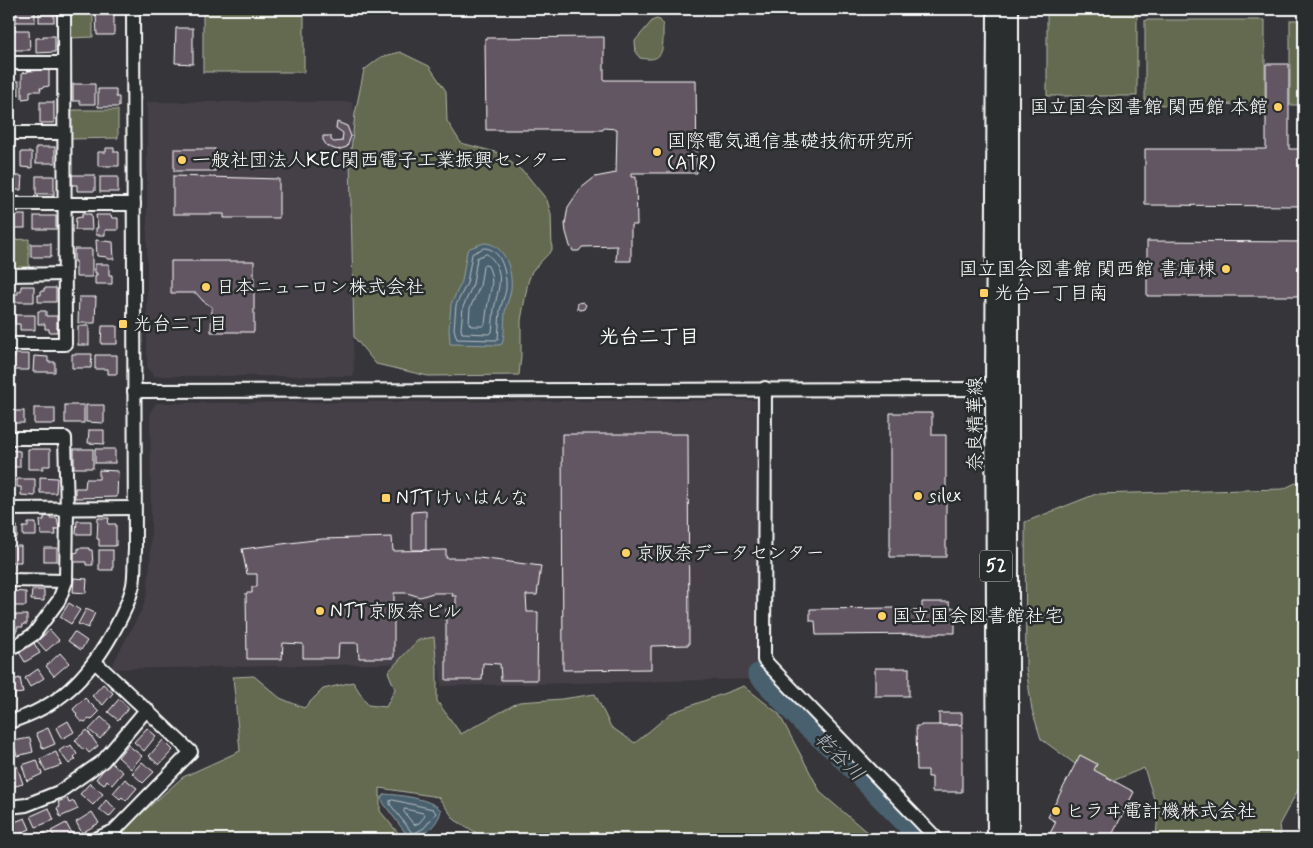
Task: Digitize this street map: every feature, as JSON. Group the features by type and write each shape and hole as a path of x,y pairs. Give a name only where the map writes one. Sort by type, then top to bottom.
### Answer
{"main road":[{"name":"奈良精華線","path":"996,9 1010,839"},
{"name":"奈良精華線","path":"996,839 1002,389 1010,9"}],"street":[{"path":"9,344 65,344 64,9"},
{"path":"9,722 59,698 80,681 95,662 125,610 133,584 133,9"},
{"path":"9,63 64,63"},
{"path":"9,134 64,133"},
{"path":"9,204 134,204"},
{"path":"9,274 65,274"},
{"path":"134,391 765,388 1002,389"},
{"path":"765,388 764,660 937,839"},
{"path":"9,438 65,438 67,508 66,580 59,600 34,634 9,648"},
{"path":"9,509 134,508"},
{"path":"9,580 66,580"},
{"path":"95,662 191,752 114,830 96,839"},
{"path":"9,807 26,805 59,792 103,760 147,709"}],"shaded area":[{"path":"147,102 352,102 355,114 350,160 354,376 154,376 147,368"},
{"path":"756,400 757,679 441,686 439,663 110,669 143,607 147,594 151,524 150,412 156,403"}],"green space":[{"path":"70,9 93,9 93,37 70,38"},
{"path":"203,9 304,9 304,72 203,72"},
{"path":"1047,9 1274,9 1274,11 1137,12 1137,96 1047,96"},
{"path":"660,20 663,27 661,52 652,59 640,58 636,53 635,41 652,21"},
{"path":"1145,20 1265,20 1265,104 1145,105"},
{"path":"1290,20 1304,20 1304,105 1290,105"},
{"path":"400,52 429,66 446,91 447,121 461,143 499,153 526,174 547,200 551,214 552,250 532,271 528,282 521,320 519,375 428,376 376,364 354,337 350,160 355,114 364,70 381,57"},
{"path":"70,110 118,110 118,138 71,139"},
{"path":"29,239 29,270 9,270 9,240"},
{"path":"1304,479 1304,779 1279,825 1281,839 1156,839 1158,811 1144,768 1115,780 1075,764 1041,739 1032,710 1026,668 1025,522 1096,494 1283,489"},
{"path":"434,637 437,667 437,701 461,734 519,702 562,699 595,694 611,727 635,743 671,713 744,686 779,714 821,793 875,839 487,839 455,820 438,797 380,788 380,811 403,839 123,839 123,830 183,777 240,751 233,677 254,676 280,698 304,708 323,689 353,682 368,705 386,707 395,689 388,672 418,640"}],"water":[{"path":"484,243 491,244 502,253 511,275 511,289 505,312 502,344 450,344 451,304 462,281 467,251"},
{"path":"384,794 414,798 430,803 441,810 438,820 425,833 410,839 384,804 381,798"}],"building":[{"path":"16,9 35,9 35,22 16,22"},
{"path":"39,9 54,9 54,22 39,22"},
{"path":"96,15 114,15 114,35 97,35"},
{"path":"176,28 193,28 193,64 175,63"},
{"path":"9,30 29,30 30,50 9,50"},
{"path":"43,36 55,36 55,52 36,53 36,38 43,38"},
{"name":"国際電気通信基礎技術研究所 (ATR)","path":"604,37 604,80 696,80 697,173 631,173 631,177 636,177 637,225 631,225 631,261 616,261 617,246 582,247 579,251 573,251 565,224 568,207 580,189 595,177 616,173 617,129 486,130 485,38"},
{"name":"国立国会図書館 関西館 本館","path":"1266,64 1289,64 1289,149 1304,149 1304,206 1145,205 1145,149 1266,149"},
{"path":"49,70 49,86 40,88 41,91 30,91 30,98 22,99 22,73"},
{"path":"9,81 19,81 19,95 9,95"},
{"path":"73,84 95,84 95,104 80,104 80,101 73,101"},
{"path":"98,89 116,89 116,97 119,97 119,107 98,107"},
{"path":"40,102 54,102 54,123 40,123"},
{"path":"337,122 347,126 351,136 347,147 337,150 327,146 323,136 331,136 331,140 334,142 342,141 343,133 336,128"},
{"path":"36,147 55,147 55,163 36,163"},
{"path":"106,148 114,148 114,152 119,152 119,166 98,166 98,152 106,152"},
{"path":"174,149 215,149 215,171 174,171"},
{"path":"21,152 32,152 32,168 21,167"},
{"path":"72,175 95,175 95,191 77,191 77,185 72,185"},
{"path":"9,176 22,176 21,190 9,190"},
{"path":"36,176 54,176 54,194 36,194"},
{"path":"173,176 279,179 279,218 224,218 224,214 173,214"},
{"path":"100,177 118,177 118,192 100,192"},
{"path":"82,214 91,214 92,230 75,230 76,218 82,217"},
{"path":"11,215 25,215 25,228 11,228"},
{"path":"96,215 111,215 112,218 118,218 118,230 105,230 105,235 96,235 96,228 98,228"},
{"path":"34,216 56,216 56,229 34,229"},
{"path":"96,240 113,242 114,259 97,256"},
{"name":"国立国会図書館 関西館 書庫棟","path":"1147,241 1304,242 1304,296 1147,296"},
{"path":"31,244 51,244 51,257 31,257"},
{"path":"74,249 92,249 92,277 76,277"},
{"path":"171,261 254,261 254,332 211,332 212,307 196,293 171,293"},
{"path":"95,264 109,264 109,275 112,275 112,284 95,284 95,275 97,273 95,273"},
{"path":"21,286 34,286 34,302 14,302 14,294 18,294 18,291 21,291"},
{"path":"44,288 56,288 56,302 38,302 38,295 41,295 41,291 44,291"},
{"path":"79,297 96,297 95,323 78,323"},
{"path":"583,302 586,305 584,309 580,310 577,308 578,303"},
{"path":"38,311 46,311 46,316 57,316 57,332 49,332 49,329 45,329 45,324 38,324"},
{"path":"15,315 35,315 35,330 20,330 20,324 15,324"},
{"path":"78,326 89,326 89,345 78,345"},
{"path":"102,326 117,326 117,344 101,344"},
{"path":"15,354 29,354 29,370 10,370 10,358 15,358"},
{"path":"72,354 92,354 91,368 72,368"},
{"path":"95,355 117,355 117,374 108,374 108,369 95,369"},
{"path":"34,356 48,357 48,362 55,362 55,372 33,372"},
{"path":"65,405 84,405 84,423 65,423"},
{"path":"86,405 104,405 104,423 86,422"},
{"path":"34,408 55,408 55,424 34,424"},
{"path":"9,411 24,411 24,423 9,423"},
{"name":"silex","path":"890,413 932,413 932,435 946,435 946,557 890,557"},
{"path":"89,430 104,430 104,444 88,443"},
{"name":"京阪奈データセンター","path":"562,434 688,434 689,645 651,646 651,669 563,670"},
{"path":"28,449 50,449 50,466 43,466 43,469 28,469"},
{"path":"74,449 93,449 93,468 74,468"},
{"path":"95,449 115,449 115,463 95,463"},
{"path":"9,450 20,451 20,467 9,467"},
{"path":"99,470 118,471 117,497 75,498 75,488 85,488 86,479 99,479"},
{"path":"9,473 12,473 12,497 9,497"},
{"path":"40,477 57,478 56,493 40,493"},
{"path":"17,479 35,479 35,496 21,495 21,487 17,487"},
{"path":"426,511 426,550 412,550 412,512"},
{"path":"50,516 50,518 57,518 59,529 55,529 56,535 41,535 40,520"},
{"path":"98,518 109,518 108,524 116,524 116,546 99,546 99,539 97,539"},
{"path":"77,521 91,521 91,534 76,534"},
{"path":"28,523 36,523 36,536 23,536 23,527 28,527"},
{"path":"9,526 17,526 17,538 9,538"},
{"name":"NTT京阪奈ビル","path":"392,537 393,551 446,550 446,558 479,558 541,566 537,595 526,595 527,612 538,612 537,680 501,680 500,664 483,663 482,680 446,680 446,609 456,608 456,596 452,596 453,593 433,593 420,597 407,593 394,593 394,658 359,658 358,643 339,643 338,658 303,658 303,644 283,643 282,659 247,659 246,593 252,593 252,587 257,587 257,574 247,574 242,549 322,539"},
{"path":"10,546 21,546 21,562 9,562"},
{"path":"44,548 57,548 57,561 44,561"},
{"path":"78,548 89,548 89,550 92,550 93,565 86,565 86,562 74,562 74,553 78,552"},
{"path":"99,550 113,550 113,570 99,570"},
{"path":"74,578 87,579 86,593 73,592"},
{"path":"32,590 44,590 44,601 31,600"},
{"path":"11,591 26,592 26,606 11,606"},
{"name":"国立国会図書館社宅","path":"922,602 949,602 950,608 955,608 955,633 816,635 815,621 810,621 810,609 894,608 895,610 922,611"},
{"path":"69,603 80,610 71,624 60,617"},
{"path":"86,609 95,613 88,628 78,624"},
{"path":"9,615 27,615 27,624 23,624 23,627 17,627 17,631 9,632"},
{"path":"50,630 59,640 46,651 37,641"},
{"path":"74,632 87,641 81,650 68,641"},
{"path":"32,640 40,653 25,662 17,649"},
{"path":"60,653 69,663 54,676 46,666"},
{"path":"875,668 909,668 909,696 875,696"},
{"path":"38,669 44,678 30,687 25,678"},
{"path":"20,678 23,693 14,694 15,698 9,699 9,681"},
{"path":"103,684 113,693 103,705 92,696"},
{"path":"85,698 99,712 91,720 81,722 73,709"},
{"path":"119,699 129,708 118,720 108,712"},
{"path":"939,713 962,713 962,725 939,725"},
{"path":"101,717 111,726 100,739 89,730"},
{"path":"68,721 74,732 62,739 56,728"},
{"path":"962,725 962,792 932,792 932,777 928,777 928,770 917,770 916,726"},
{"path":"48,728 55,744 43,749 36,733"},
{"path":"147,728 156,736 144,751 134,742"},
{"path":"87,730 98,746 89,753 85,748 83,750 75,740"},
{"path":"30,738 33,752 17,756 13,741"},
{"path":"163,740 173,750 159,765 149,756"},
{"path":"71,745 77,754 74,757 76,759 69,764 59,751"},
{"path":"128,745 142,756 131,769 118,757"},
{"path":"9,746 11,746 14,756 9,758"},
{"path":"56,752 62,765 45,771 40,759"},
{"path":"1080,755 1097,764 1094,770 1134,792 1110,839 1047,839 1056,822 1048,817"},
{"path":"37,760 42,774 27,781 22,765"},
{"path":"110,762 123,772 112,785 107,780 104,785 96,779"},
{"path":"142,762 154,772 143,783 132,773"},
{"path":"17,766 23,784 12,787 9,780 9,769"},
{"path":"125,779 137,788 126,801 113,793"},
{"path":"90,783 103,794 93,805 80,794"},
{"path":"67,798 69,803 74,801 78,809 60,817 57,808 60,807 58,802"},
{"path":"106,800 116,809 109,817 99,809"},
{"path":"49,808 54,820 36,827 31,816"},
{"path":"92,812 99,823 82,833 76,822"},
{"path":"25,818 30,829 17,835 12,823"},
{"path":"66,823 72,834 56,839 51,831"},
{"path":"46,832 50,839 32,839"}],"waterway":[{"name":"乾谷川","path":"758,674 802,722 836,752 921,839"}],"place":[{"name":"国立国会図書館 関西館 本館","path":"1278,107"},
{"name":"国際電気通信基礎技術研究所 (ATR)","path":"657,152"},
{"name":"一般社団法人KEC関西電子工業振興センター","path":"182,160"},
{"name":"国立国会図書館 関西館 書庫棟","path":"1226,269"},
{"name":"日本ニューロン株式会社","path":"206,287"},
{"name":"光台一丁目南","path":"984,293"},
{"name":"光台二丁目","path":"123,324"},
{"name":"silex","path":"918,496"},
{"name":"NTTけいはんな","path":"386,498"},
{"name":"京阪奈データセンター","path":"626,553"},
{"name":"NTT京阪奈ビル","path":"320,611"},
{"name":"国立国会図書館社宅","path":"882,616"},
{"name":"ヒラヰ電計機株式会社","path":"1056,811"}],"district":[{"name":"光台二丁目","path":"649,337"}]}
